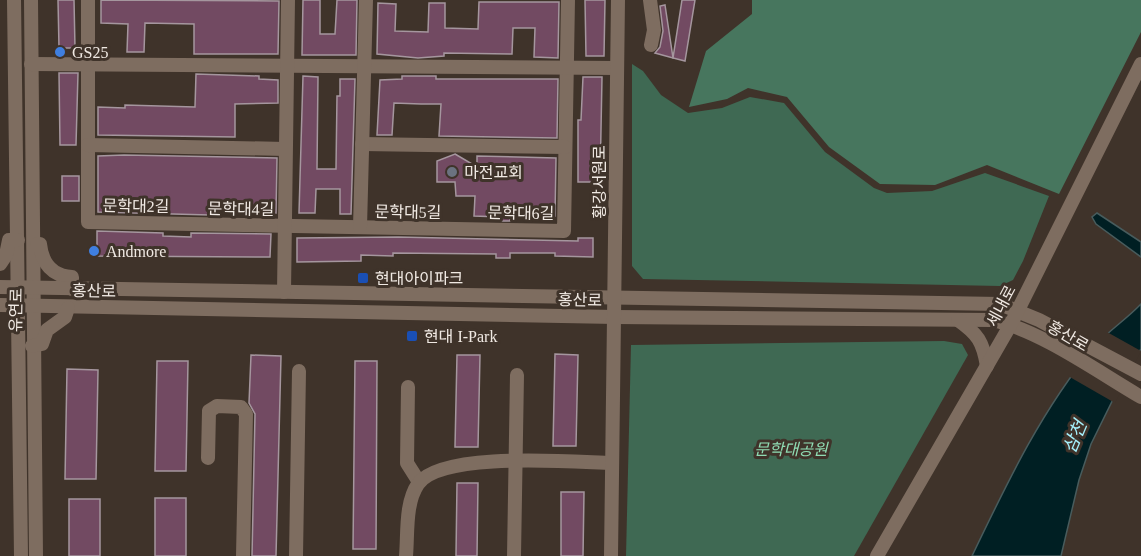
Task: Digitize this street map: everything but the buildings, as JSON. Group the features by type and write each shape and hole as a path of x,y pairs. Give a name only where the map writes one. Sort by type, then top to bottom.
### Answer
{"street":[{"name":"유연로","path":"14,0 21,556"},
{"name":"유연로","path":"31,0 32,346 36,556"},
{"name":"문학대2길","path":"88,0 88,222 188,224"},
{"name":"문학대4길","path":"188,224 287,226 285,149 288,0"},
{"name":"문학대5길","path":"366,0 360,227 466,229"},
{"name":"문학대6길","path":"466,229 564,231 568,0"},
{"name":"황강서원로","path":"611,556 618,0"},
{"path":"650,0 654,30 651,45"},
{"path":"31,64 88,62 364,67 617,68"},
{"name":"세내로","path":"877,556 1011,324 1141,63"},
{"path":"0,66 14,66"},
{"path":"362,144 565,147"},
{"path":"88,145 285,149"},
{"path":"284,292 287,226 360,227"},
{"path":"0,264 6,255 9,240 18,240"},
{"path":"33,244 40,244 41,255 49,268 58,275 72,277 72,289"},
{"name":"홍산로","path":"0,287 1000,304 1040,320 1141,374"},
{"name":"홍산로","path":"0,305 615,317 992,320 1011,324 1032,334 1141,397"},
{"path":"32,346 42,344 47,330 65,317 68,308"},
{"path":"958,320 973,330 983,346 987,366"},
{"path":"296,556 299,371"},
{"path":"514,556 517,375"},
{"path":"408,387 406,463 419,482"},
{"path":"208,459 209,411 217,406 241,407 246,414 243,556"},
{"path":"406,556 410,501 419,482 438,470 458,464 514,461 612,463"}],"green space":[{"path":"752,0 1141,0 1141,32 1059,194 987,165 935,185 880,184 829,147 787,97 748,88 727,99 689,107 706,51 752,14"},
{"path":"632,64 643,71 661,95 688,113 722,108 750,97 784,103 825,152 874,188 887,193 932,191 985,173 1049,196 1013,280 1000,286 643,279 632,266"},
{"name":"문학대공원","path":"944,341 962,344 968,355 854,556 626,556 631,345"}],"water":[{"path":"1097,213 1141,242 1141,257 1096,224 1092,217"},
{"name":"삼천","path":"1141,304 1141,349 1130,365 1091,444 1079,480 1061,556 972,556 1012,474 1058,396 1094,347"}],"pier":[{"path":"1107,332 1141,351 1115,403 1068,376 1094,343"}],"place":[{"name":"GS25","path":"60,52"},
{"name":"마전교회","path":"452,172"},
{"name":"Andmore","path":"94,251"},
{"name":"현대아이파크","path":"363,278"},
{"name":"현대 I-Park","path":"412,336"}]}
